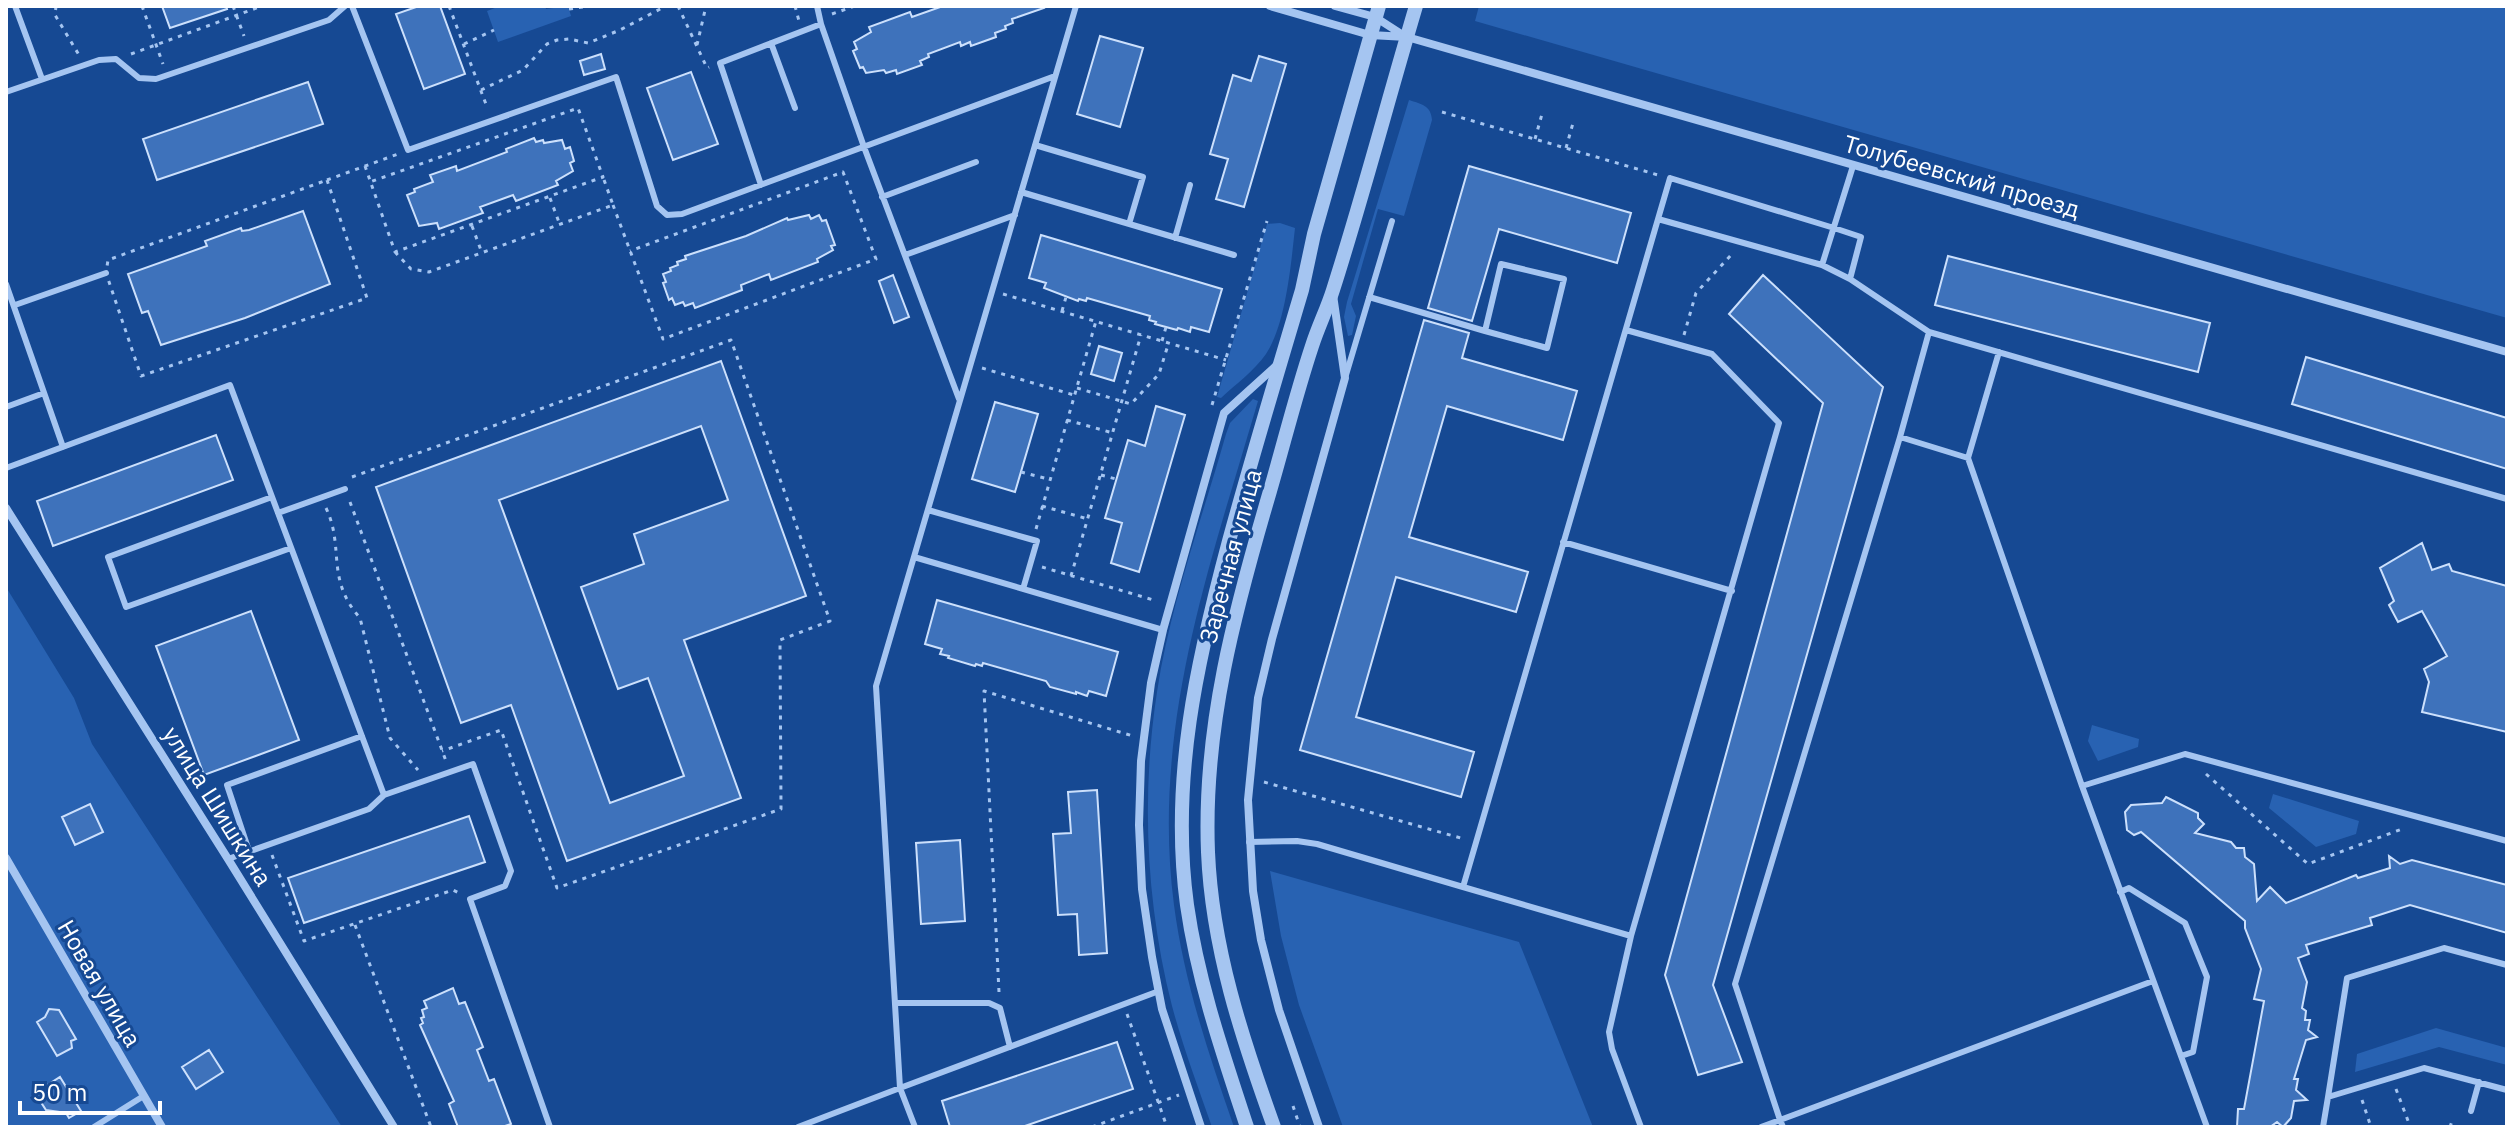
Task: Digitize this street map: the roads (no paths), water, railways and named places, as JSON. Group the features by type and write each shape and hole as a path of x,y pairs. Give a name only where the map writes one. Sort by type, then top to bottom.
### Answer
{"street":[{"name":"Толубеевский проезд","path":"1270,6 1370,35 1407,37 2507,352"},
{"name":"Толубеевский проезд","path":"1335,6 1377,12 1407,37"},
{"name":"Заречная улица","path":"1274,1127 1230,993 1217,930 1208,854 1210,749 1231,632 1312,345 1333,291 1416,6"},
{"name":"Заречная улица","path":"1247,1127 1210,1013 1195,949 1186,888 1182,801 1188,721 1206,627 1377,12"},
{"path":"1319,1127 1279,1010 1264,954 1253,891 1248,800 1258,698 1345,378 1333,291"},
{"path":"1201,1127 1159,991 1142,889 1139,825 1141,761 1151,683 1163,630 1224,413 1281,361"},
{"name":"улица Шишкина","path":"6,508 394,1127"},
{"name":"Новая улица","path":"6,858 162,1127"}],"lane":[{"path":"15,6 42,79"},
{"path":"6,92 99,60 116,59 139,78 156,79 329,20 345,6"},
{"path":"352,6 408,150 616,77 657,206 667,215 682,214 1055,76"},
{"path":"817,6 882,197 960,401"},
{"path":"915,1127 900,1088 876,686 1076,6"},
{"path":"761,185 720,63 821,24"},
{"path":"771,43 795,108"},
{"path":"1035,145 1143,177 1129,224"},
{"path":"882,197 976,162"},
{"path":"1822,265 1853,166"},
{"path":"1463,887 1670,178 1861,237 1850,279"},
{"path":"1175,238 1190,185"},
{"path":"1021,192 1234,255"},
{"path":"905,255 1015,215"},
{"path":"1658,219 1822,265 1850,279 1929,332 2507,499"},
{"path":"1345,378 1392,221"},
{"path":"1369,297 1485,331 1547,348 1564,279 1501,264 1485,331"},
{"path":"15,305 106,273"},
{"path":"6,284 63,447"},
{"path":"1626,330 1712,354 1779,423 1631,936 1609,1032 1612,1049 1641,1127"},
{"path":"1781,1124 1735,984 1929,332"},
{"path":"1999,352 1968,458 2082,786 2207,1127"},
{"path":"6,468 230,385 384,795"},
{"path":"6,407 44,393"},
{"path":"1900,437 1968,458"},
{"path":"278,513 345,489"},
{"path":"272,497 108,557 126,607 291,548"},
{"path":"928,510 1037,541 1023,589"},
{"path":"1563,542 1732,591"},
{"path":"914,557 1163,630"},
{"path":"249,851 227,785 362,736"},
{"path":"2082,786 2185,754 2507,841"},
{"path":"228,859 369,809 384,795 473,764 511,871 505,886 470,899 550,1127"},
{"path":"1249,842 1297,841 1317,844 1631,936"},
{"path":"2120,892 2129,888 2185,923 2207,977 2193,1052 2181,1056"},
{"path":"2323,1127 2347,978 2444,948 2507,965"},
{"path":"1761,1127 1781,1124 2153,981"},
{"path":"798,1127 1159,991"},
{"path":"895,1003 989,1003 1000,1008 1010,1047"},
{"path":"2328,1097 2424,1068 2507,1090"},
{"path":"2471,1111 2479,1082"},
{"path":"94,1127 142,1097"}]}
